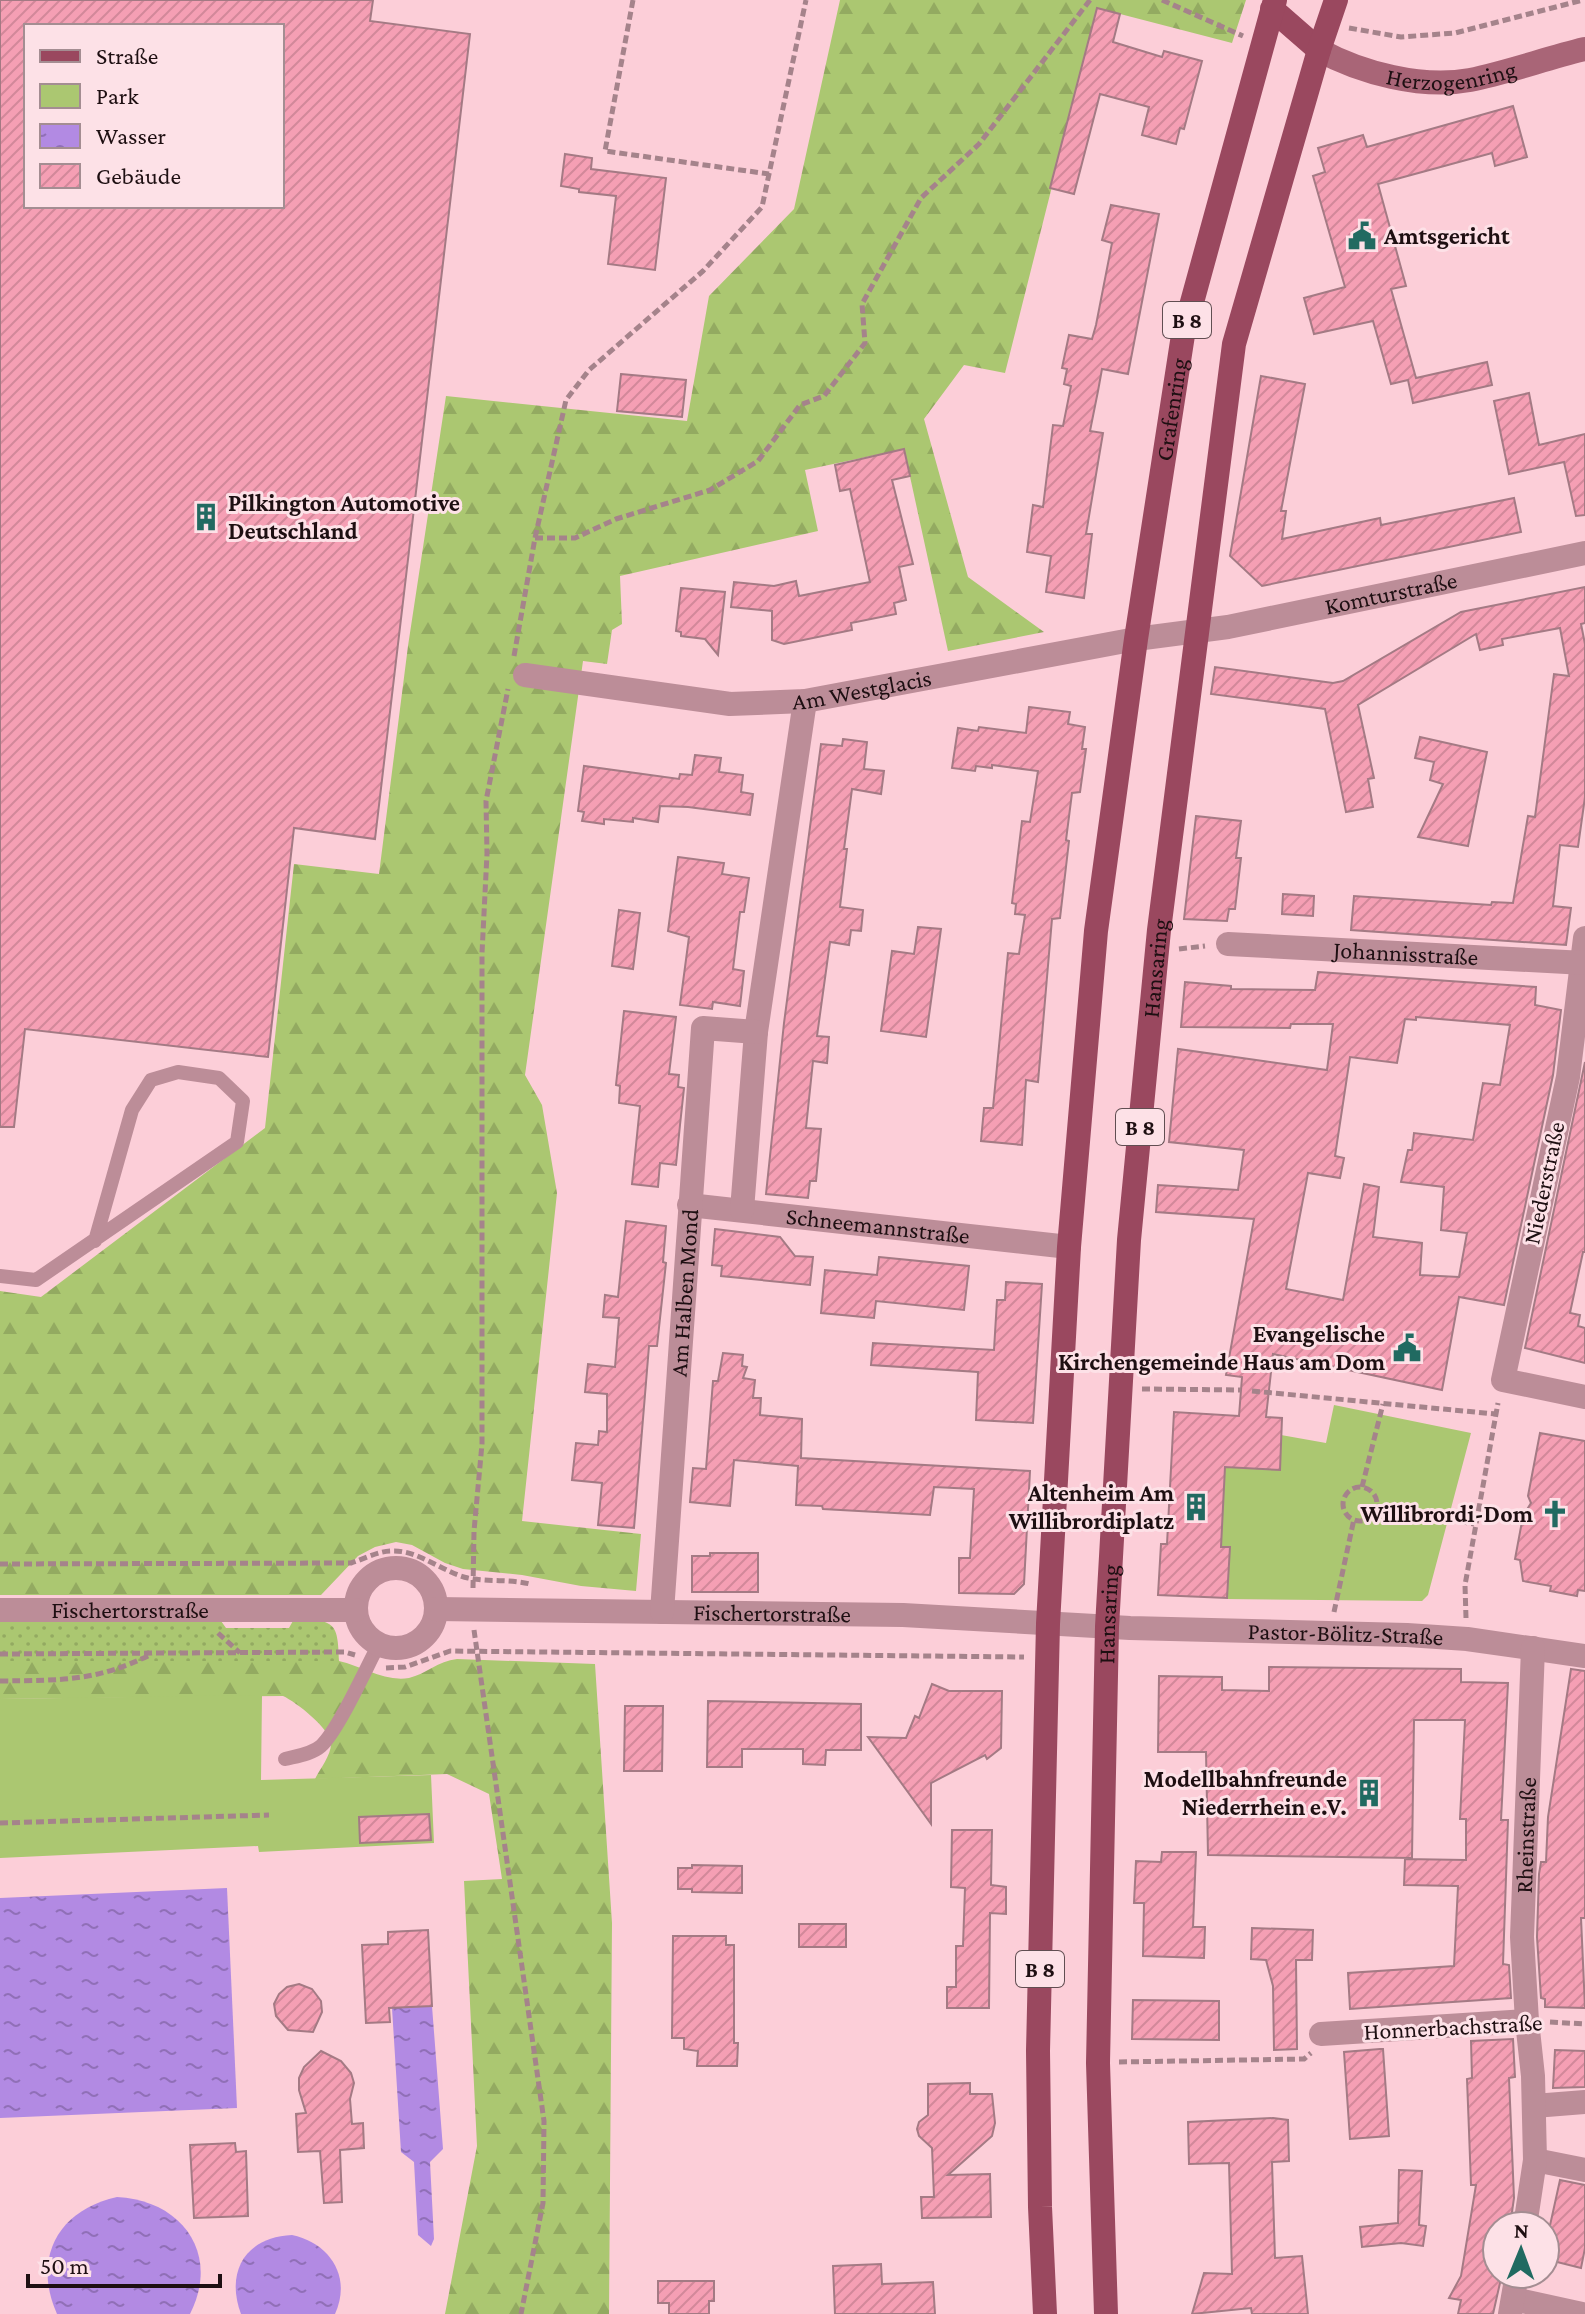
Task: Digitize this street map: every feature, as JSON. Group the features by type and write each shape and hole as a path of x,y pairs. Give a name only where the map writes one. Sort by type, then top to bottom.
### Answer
{"main road":[{"path":"1274,4 1319,50"},
{"name":"Grafenring","path":"1136,639 1183,335 1274,4"},
{"name":"B 8","path":"1197,630 1234,344 1319,50 1344,7"},
{"name":"Herzogenring","path":"1319,50 1363,70 1418,81 1468,80 1585,49"},
{"name":"Hansaring","path":"1106,2314 1098,2063 1107,1627 1130,1225 1159,930 1197,630"},
{"name":"B 8","path":"1045,2314 1038,2051 1048,1624 1069,1247 1096,931 1136,639"}],"street":[{"name":"Komturstraße","path":"1197,630 1305,612 1585,553"},
{"name":"Am Westglacis","path":"518,675 730,704 805,701 1197,630"},
{"path":"742,1210 756,1032 805,701"},
{"name":"Niederstraße","path":"1503,1380 1568,1077 1585,938"},
{"name":"Johannisstraße","path":"1228,944 1583,963"},
{"name":"Am Halben Mond","path":"662,1612 703,1028 756,1032"},
{"name":"Schneemannstraße","path":"689,1205 1069,1247"},
{"path":"1503,1380 1585,1397"},
{"path":"393,1568 416,1573 426,1581 433,1591 436,1609 432,1626 415,1644 374,1654 355,1610 362,1587 370,1578 393,1568"},
{"name":"Fischertorstraße","path":"436,1609 903,1615 1107,1627"},
{"name":"Fischertorstraße","path":"0,1610 355,1610"},
{"name":"Pastor-Bölitz-Straße","path":"1107,1627 1330,1632 1467,1639 1585,1656"},
{"name":"Rheinstraße","path":"1527,2210 1535,2160 1534,2106 1522,1937 1533,1648"},
{"name":"Honnerbachstraße","path":"1321,2034 1527,2021"},
{"path":"1534,2106 1585,2102"},
{"path":"1535,2160 1585,2170"},
{"path":"1512,2307 1582,2314"}],"lane":[{"path":"0,1276 36,1280 95,1241 237,1142 243,1101 219,1078 178,1072 151,1080 132,1110 95,1241"},
{"path":"285,1759 304,1755 320,1746 336,1724 374,1654"}],"path":[{"path":"633,0 605,151 769,174"},
{"path":"473,1578 482,1444 482,953 486,801 518,675 535,538 566,400 589,370 703,271 762,207 806,0"},
{"path":"535,538 575,538 630,514 710,490 758,461 800,405 824,396 865,343 862,304 921,198 979,144 1090,0"},
{"path":"1162,0 1247,38"},
{"path":"1344,7 1348,27 1401,37 1455,33 1583,0"},
{"path":"1170,950 1228,944"},
{"path":"1467,1639 1465,1585 1503,1380"},
{"path":"1135,1389 1241,1390"},
{"path":"1252,1391 1496,1414"},
{"path":"1362,1487 1383,1404"},
{"path":"1362,1487 1371,1490 1377,1506 1368,1519 1354,1519 1345,1511 1343,1502 1354,1488 1362,1487"},
{"path":"1377,1506 1474,1524"},
{"path":"1330,1632 1354,1519"},
{"path":"0,1564 351,1563 395,1551 410,1553 448,1573 537,1586"},
{"path":"476,1651 544,2121 543,2203 521,2314"},
{"path":"0,1654 345,1652 374,1654 393,1668 405,1667 440,1653 476,1651 1027,1657"},
{"path":"0,1681 79,1680 120,1670 153,1654"},
{"path":"0,1823 269,1815"},
{"name":"Honnerbachstraße","path":"1527,2021 1585,2024"},
{"path":"1098,2063 1304,2059 1315,2050 1321,2034"}],"green space":[{"path":"840,0 1246,0 1232,43 1097,8 1005,373 964,365 924,419 968,577 1044,632 948,651 904,449 805,470 818,531 620,576 622,624 612,630 607,664 583,661 525,1075 542,1105 557,1193 522,1521 641,1534 636,1591 463,1569 412,1545 396,1542 375,1547 358,1556 321,1595 0,1595 0,1291 41,1297 265,1128 294,864 379,874 408,646 446,396 687,421 709,296 794,209"},
{"path":"1334,1405 1471,1433 1428,1595 1422,1601 1227,1599 1230,1547 1221,1547 1225,1467 1281,1435 1326,1443"},
{"path":"294,1619 331,1625 337,1637 339,1661 0,1661 0,1621 221,1621 226,1628 289,1628"},
{"path":"457,1659 595,1664 612,1923 609,2314 445,2314 477,2146 464,1881 502,1879 489,1794 447,1774 315,1779 329,1753 329,1738 312,1717 283,1696 0,1699 0,1661 339,1661 400,1679"},
{"path":"262,1695 261,1780 431,1775 434,1843 259,1852 258,1846 0,1858 0,1699"}],"water":[{"path":"227,1888 237,2108 0,2118 0,1898"},
{"path":"432,2006 443,2149 430,2162 434,2239 431,2246 418,2235 414,2162 401,2152 392,2008"},
{"path":"117,2197 140,2200 160,2208 176,2219 189,2234 201,2270 198,2292 190,2314 57,2314 48,2274 49,2256 56,2239 65,2225 79,2213 96,2203"},
{"path":"292,2235 317,2246 334,2264 341,2287 335,2314 241,2314 236,2284 243,2259 262,2242"}],"building":[{"name":"Pilkington Automotive Deutschland","path":"0,0 373,0 370,21 470,34 375,839 294,828 268,1057 25,1029 14,1127 0,1127"},
{"path":"1097,8 1120,14 1113,42 1162,57 1164,51 1202,61 1184,129 1180,128 1176,144 1142,135 1149,107 1100,94 1074,194 1050,188"},
{"name":"Amtsgericht","path":"1513,106 1527,157 1495,166 1492,153 1378,184 1406,286 1391,289 1416,378 1487,362 1492,385 1413,403 1408,380 1391,384 1373,321 1314,334 1304,298 1345,287 1313,176 1325,172 1318,148 1363,135 1367,147"},
{"path":"565,154 592,158 591,169 666,178 655,270 608,264 616,196 579,192 579,189 561,186"},
{"path":"1111,205 1159,214 1128,374 1102,369 1090,431 1103,433 1086,534 1092,534 1084,598 1046,592 1051,556 1027,552 1033,505 1043,507 1053,425 1063,426 1071,386 1064,384 1067,369 1062,368 1069,335 1092,339 1096,325 1112,243 1102,240"},
{"path":"621,374 686,380 682,417 617,411"},
{"path":"1261,376 1305,384 1281,511 1286,511 1282,539 1380,518 1381,525 1514,498 1521,532 1262,586 1230,556"},
{"path":"1529,393 1539,445 1585,434 1585,515 1576,516 1564,462 1509,474 1494,401"},
{"path":"904,449 910,476 892,480 913,564 899,567 906,600 894,603 896,614 851,623 852,630 784,644 772,640 772,611 731,607 734,582 774,586 796,581 799,596 870,582 850,489 840,491 835,465"},
{"path":"1585,587 1585,623 1581,624 1585,644 1585,797 1578,847 1560,845 1553,906 1571,908 1566,945 1351,930 1354,896 1491,905 1492,902 1513,903 1528,816 1535,817 1554,674 1569,676 1560,628 1502,639 1503,645 1480,650 1476,634 1358,705 1374,778 1368,779 1373,807 1346,812 1325,709 1211,694 1215,667 1333,683 1343,681 1461,612"},
{"path":"681,588 725,592 718,655 705,639 681,636 681,632 676,631"},
{"path":"1029,707 1070,712 1068,724 1085,727 1082,749 1086,749 1080,792 1072,793 1060,918 1052,919 1038,1082 1026,1080 1022,1145 981,1141 984,1108 993,1108 1008,953 1019,954 1025,915 1015,914 1016,904 1012,903 1022,821 1030,822 1038,771 992,765 992,768 976,766 975,771 952,768 958,728 978,731 979,727 1026,733"},
{"path":"1420,737 1487,752 1468,846 1418,837 1443,784 1430,780 1434,762 1415,758"},
{"path":"843,739 867,742 864,769 884,771 881,794 852,789 840,907 863,910 861,931 851,930 849,945 830,942 817,1036 829,1037 827,1063 813,1061 806,1128 821,1129 816,1181 810,1181 808,1198 766,1194 784,1023 821,744 842,746"},
{"path":"695,755 721,758 719,772 743,775 741,792 753,794 750,815 660,806 658,822 633,818 633,822 604,819 604,824 582,821 584,812 578,811 584,766 679,779 680,774 692,775"},
{"path":"1196,816 1241,821 1236,858 1241,858 1235,909 1229,909 1227,921 1184,919"},
{"path":"678,857 724,863 722,874 749,878 744,912 740,912 733,969 744,971 740,1006 713,1002 712,1009 680,1005 689,937 668,931"},
{"path":"1283,894 1314,896 1313,916 1282,914"},
{"path":"619,910 640,913 633,969 612,966"},
{"path":"918,927 941,929 926,1037 881,1031 892,951 914,954"},
{"path":"1318,972 1536,987 1535,1005 1561,1010 1553,1075 1504,1305 1459,1297 1442,1390 1273,1354 1266,1417 1282,1418 1280,1470 1225,1467 1221,1547 1230,1547 1227,1598 1158,1595 1161,1544 1167,1544 1174,1412 1239,1416 1242,1377 1226,1375 1254,1219 1156,1212 1158,1185 1238,1190 1244,1150 1169,1142 1178,1049 1327,1070 1333,1024 1291,1024 1290,1028 1181,1027 1185,982 1231,986 1231,989 1315,990","holes":["1416,1017 1510,1025 1500,1085 1483,1083 1473,1140 1414,1133 1412,1150 1408,1150 1401,1182 1444,1187 1441,1230 1467,1233 1459,1277 1420,1275 1422,1243 1373,1237 1379,1187 1364,1184 1343,1300 1286,1289 1308,1173 1340,1178 1344,1158 1335,1156 1350,1057 1397,1063 1405,1019 1416,1020"]},
{"path":"624,1011 676,1017 669,1074 679,1075 678,1087 684,1088 676,1165 660,1163 658,1187 632,1184 640,1106 619,1103 620,1086 616,1085"},
{"path":"1585,1062 1585,1252 1570,1313 1580,1315 1578,1326 1585,1328 1585,1363 1525,1348"},
{"path":"626,1221 666,1226 663,1262 666,1263 657,1346 649,1346 634,1528 598,1525 602,1483 572,1480 576,1443 598,1445 599,1431 607,1432 607,1394 585,1392 588,1364 615,1367 619,1318 603,1317 605,1295 618,1297"},
{"path":"715,1229 780,1237 795,1256 813,1257 810,1285 721,1276 722,1266 712,1265"},
{"path":"879,1257 969,1266 964,1310 876,1301 874,1318 821,1313 825,1270 877,1275"},
{"path":"1006,1282 1042,1284 1033,1423 976,1420 978,1372 871,1365 873,1343 994,1350 997,1300 1005,1300"},
{"path":"723,1353 743,1355 742,1366 747,1367 743,1378 755,1380 753,1398 761,1398 760,1415 802,1419 801,1458 1030,1471 1024,1584 1014,1594 959,1593 959,1558 970,1558 974,1489 934,1487 930,1515 823,1509 822,1506 796,1505 798,1466 734,1460 730,1506 690,1502 693,1468 706,1469 713,1381 718,1381"},
{"name":"Willibrordi-Dom","path":"1540,1433 1585,1441 1585,1591 1578,1590 1577,1596 1550,1591 1551,1586 1523,1581 1520,1560 1515,1559 1523,1516 1531,1503 1528,1496"},
{"path":"710,1553 758,1553 758,1592 692,1592 692,1556 710,1556"},
{"path":"1269,1667 1461,1669 1461,1682 1508,1683 1501,1820 1508,1820 1503,1964 1509,1965 1511,1998 1350,2009 1348,1973 1454,1966 1458,1886 1404,1885 1405,1859 1466,1860 1466,1819 1460,1819 1465,1720 1414,1720 1412,1858 1208,1855 1206,1752 1158,1752 1159,1676 1222,1677 1222,1690 1269,1691"},
{"path":"1571,1669 1585,1671 1585,1918 1581,1918 1585,2008 1545,2007 1545,1999 1541,1998 1537,1937 1539,1874 1541,1862 1546,1862 1548,1817"},
{"path":"932,1684 949,1691 1002,1691 1001,1748 987,1759 985,1755 931,1783 931,1824 868,1737 906,1738 915,1716 919,1718"},
{"path":"708,1701 861,1704 861,1750 826,1750 825,1765 803,1764 803,1749 742,1749 742,1767 707,1767"},
{"path":"625,1706 663,1706 662,1771 624,1771"},
{"path":"429,1814 431,1840 360,1843 359,1817"},
{"path":"952,1830 992,1830 991,1885 1006,1887 1006,1914 990,1913 989,2008 947,2008 947,1987 956,1987 956,1946 963,1946 965,1888 951,1887"},
{"path":"1162,1852 1196,1852 1193,1927 1205,1927 1204,1958 1143,1956 1144,1903 1134,1903 1136,1861 1161,1862"},
{"path":"692,1865 742,1866 742,1893 678,1889 678,1868 692,1868"},
{"path":"799,1924 846,1924 846,1947 799,1947"},
{"path":"1252,1928 1313,1930 1312,1960 1296,1960 1297,2049 1274,2050 1273,1986 1266,1960 1251,1959"},
{"path":"428,1930 432,2006 389,2008 390,2022 366,2023 362,1945 388,1944 388,1932"},
{"path":"673,1936 726,1936 726,1945 734,1945 734,2043 738,2043 737,2066 697,2066 698,2051 684,2049 684,2038 672,2038"},
{"path":"299,1984 312,1989 321,2001 322,2012 313,2032 288,2030 276,2016 274,2004 279,1994 287,1987"},
{"path":"1133,2000 1219,2001 1219,2040 1132,2039"},
{"path":"1513,2039 1515,2077 1509,2078 1512,2210 1481,2210 1481,2290 1498,2290 1493,2314 1458,2314 1461,2300 1449,2298 1461,2276 1476,2185 1471,2185 1467,2079 1472,2078 1471,2041"},
{"path":"1383,2049 1389,2136 1350,2139 1344,2052"},
{"path":"1555,2050 1585,2051 1585,2087 1553,2088"},
{"path":"321,2051 341,2061 351,2073 354,2083 350,2099 352,2124 363,2123 364,2148 340,2150 342,2202 324,2203 320,2151 298,2152 296,2114 306,2113 299,2078 304,2067"},
{"path":"970,2083 970,2094 992,2094 995,2123 992,2136 948,2175 990,2174 991,2217 922,2218 921,2197 934,2197 932,2148 919,2136 917,2129 919,2122 928,2115 928,2084"},
{"path":"1288,2120 1289,2161 1272,2162 1275,2258 1302,2256 1308,2314 1252,2314 1251,2308 1192,2314 1204,2273 1232,2274 1229,2163 1189,2164 1188,2122"},
{"path":"235,2143 236,2152 246,2151 248,2216 194,2218 190,2145"},
{"path":"1399,2170 1422,2171 1419,2225 1426,2226 1423,2246 1401,2243 1362,2247 1360,2227 1398,2223"},
{"path":"1560,2180 1585,2185 1585,2248 1581,2268 1561,2263 1561,2210 1553,2210"},
{"path":"881,2264 882,2284 933,2282 935,2314 835,2314 833,2266"},
{"path":"658,2281 714,2281 714,2301 709,2301 709,2314 669,2314 669,2303 658,2303"}],"place":[{"name":"Amtsgericht","path":"1362,236"},
{"name":"Pilkington Automotive Deutschland","path":"206,517"},
{"name":"Evangelische Kirchengemeinde Haus am Dom","path":"1407,1348"},
{"name":"Altenheim Am Willibrordiplatz","path":"1196,1507"},
{"name":"Willibrordi-Dom","path":"1555,1514"},
{"name":"Modellbahnfreunde Niederrhein e.V.","path":"1369,1793"}]}
